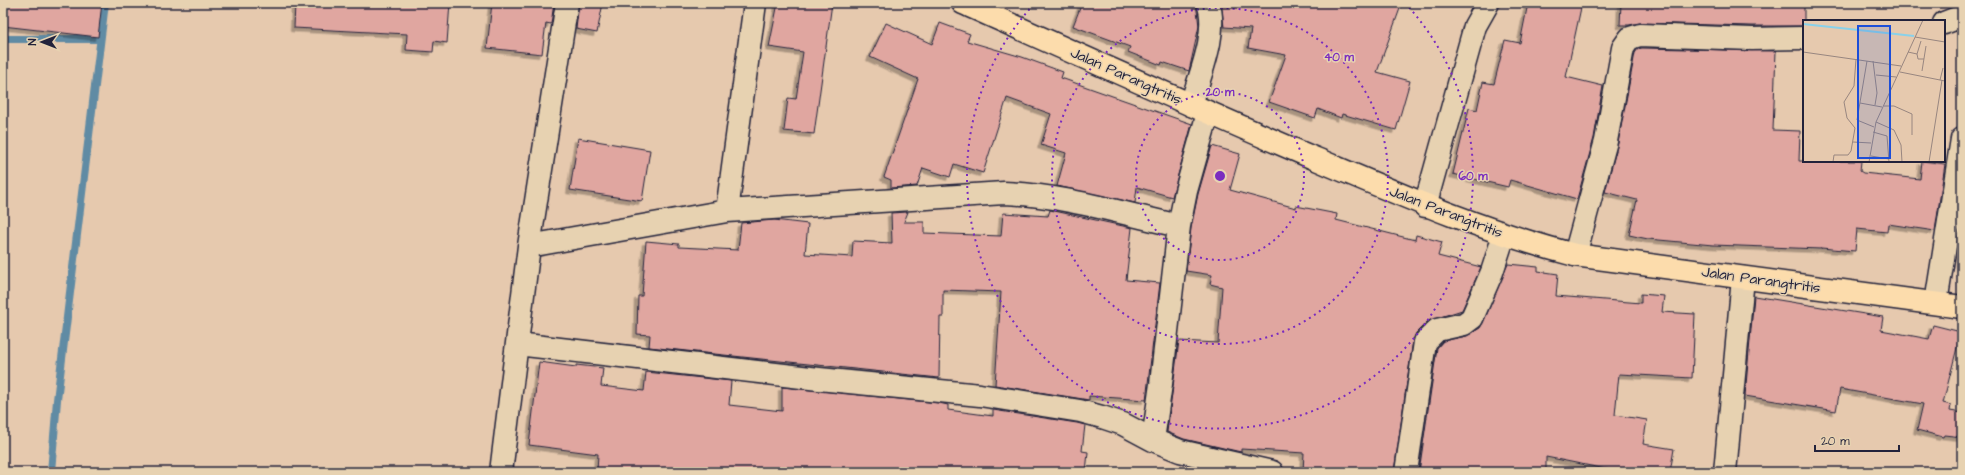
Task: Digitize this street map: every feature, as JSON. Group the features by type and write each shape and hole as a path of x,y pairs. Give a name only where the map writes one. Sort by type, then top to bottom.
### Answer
{"main road":[{"name":"Jalan Parangtritis","path":"963,3 1200,109 1425,206 1504,235 1575,255 1962,307"}],"street":[{"path":"502,472 529,246 568,3"},
{"path":"727,211 755,3"},
{"path":"1153,440 1162,376 1179,226 1200,109 1210,41 1212,12 1208,3"},
{"path":"1425,206 1475,26 1488,3"},
{"path":"1945,23 1962,16"},
{"path":"1575,255 1606,141 1623,48 1630,38 1640,35 1752,39 1803,38"},
{"path":"1936,303 1962,139"},
{"path":"529,246 727,211 1010,193 1060,199 1179,226"},
{"path":"1406,472 1425,342 1437,330 1464,324 1472,318 1492,272 1504,235"},
{"path":"1725,472 1743,278"},
{"path":"517,344 819,379 980,395 1102,416 1123,424 1153,440 1180,451 1272,472"}],"building":[{"path":"3,3 102,3 98,37 3,26"},
{"path":"295,3 450,3 447,43 434,41 433,52 406,50 407,34 294,28"},
{"path":"492,3 554,3 551,24 546,23 542,54 487,48"},
{"path":"579,3 603,3 597,33 576,29"},
{"path":"778,3 832,3 814,134 784,131 788,98 796,99 803,52 769,47"},
{"path":"1082,3 1196,3 1199,26 1189,71 1162,62 1161,65 1128,52 1130,47 1073,26"},
{"path":"1221,3 1402,3 1377,72 1410,81 1396,130 1342,114 1341,118 1318,109 1315,118 1269,102 1286,55 1248,48 1251,29 1224,27"},
{"path":"1528,3 1582,3 1566,77 1603,86 1594,138 1577,199 1510,180 1508,187 1453,174 1469,108 1477,110 1483,82 1494,84 1505,40 1520,43"},
{"path":"1621,3 1804,3 1803,26 1640,23 1620,25"},
{"path":"886,23 932,44 940,23 970,34 967,41 1022,57 1063,72 1061,78 1192,124 1172,197 1137,187 1135,203 1057,186 1066,153 1041,145 1051,114 1007,98 983,173 954,164 950,177 923,168 917,186 891,188 891,180 884,177 918,79 870,57"},
{"path":"1638,49 1776,51 1773,130 1800,131 1799,161 1861,162 1860,171 1863,173 1920,179 1922,162 1945,164 1935,231 1888,224 1887,232 1857,229 1855,251 1821,248 1713,245 1648,239 1629,235 1637,200 1605,192 1618,143 1635,53"},
{"path":"578,138 650,150 642,201 570,190"},
{"path":"1212,146 1240,154 1230,190 1296,208 1296,206 1337,214 1336,220 1415,240 1416,235 1442,242 1438,256 1481,267 1462,310 1428,321 1416,333 1413,340 1394,472 1303,472 1304,453 1241,449 1241,452 1184,439 1167,432 1179,341 1218,343 1222,287 1210,284 1212,275 1186,271 1191,228 1198,194"},
{"path":"1050,210 1132,228 1126,280 1160,283 1146,400 1089,396 1089,400 995,385 1001,292 943,290 943,317 940,317 939,378 649,347 650,335 637,334 638,296 642,296 646,241 679,244 679,247 738,250 741,223 774,220 808,224 805,254 852,257 853,241 892,243 891,213 908,212 904,222 924,222 924,233 1001,236 1003,213 1048,216"},
{"path":"1508,264 1538,267 1538,271 1558,274 1556,296 1641,303 1641,294 1664,296 1662,312 1695,314 1692,378 1619,374 1615,415 1647,420 1643,444 1674,449 1670,472 1621,472 1546,457 1546,472 1419,472 1437,348 1443,341 1467,336 1480,328"},
{"path":"1754,296 1883,317 1881,330 1929,339 1933,325 1961,332 1943,403 1951,405 1950,411 1962,413 1962,437 1944,435 1943,437 1917,430 1923,404 1840,389 1836,411 1745,396"},
{"path":"539,362 576,367 576,365 603,368 601,386 644,391 646,372 731,381 729,405 782,411 782,387 939,403 948,405 948,410 993,416 993,410 1077,423 1085,425 1082,451 1088,452 1086,472 723,472 695,469 695,472 597,472 598,454 529,445"}],"waterway":[{"path":"51,472 57,400 105,3"},
{"path":"3,39 100,39"}]}
